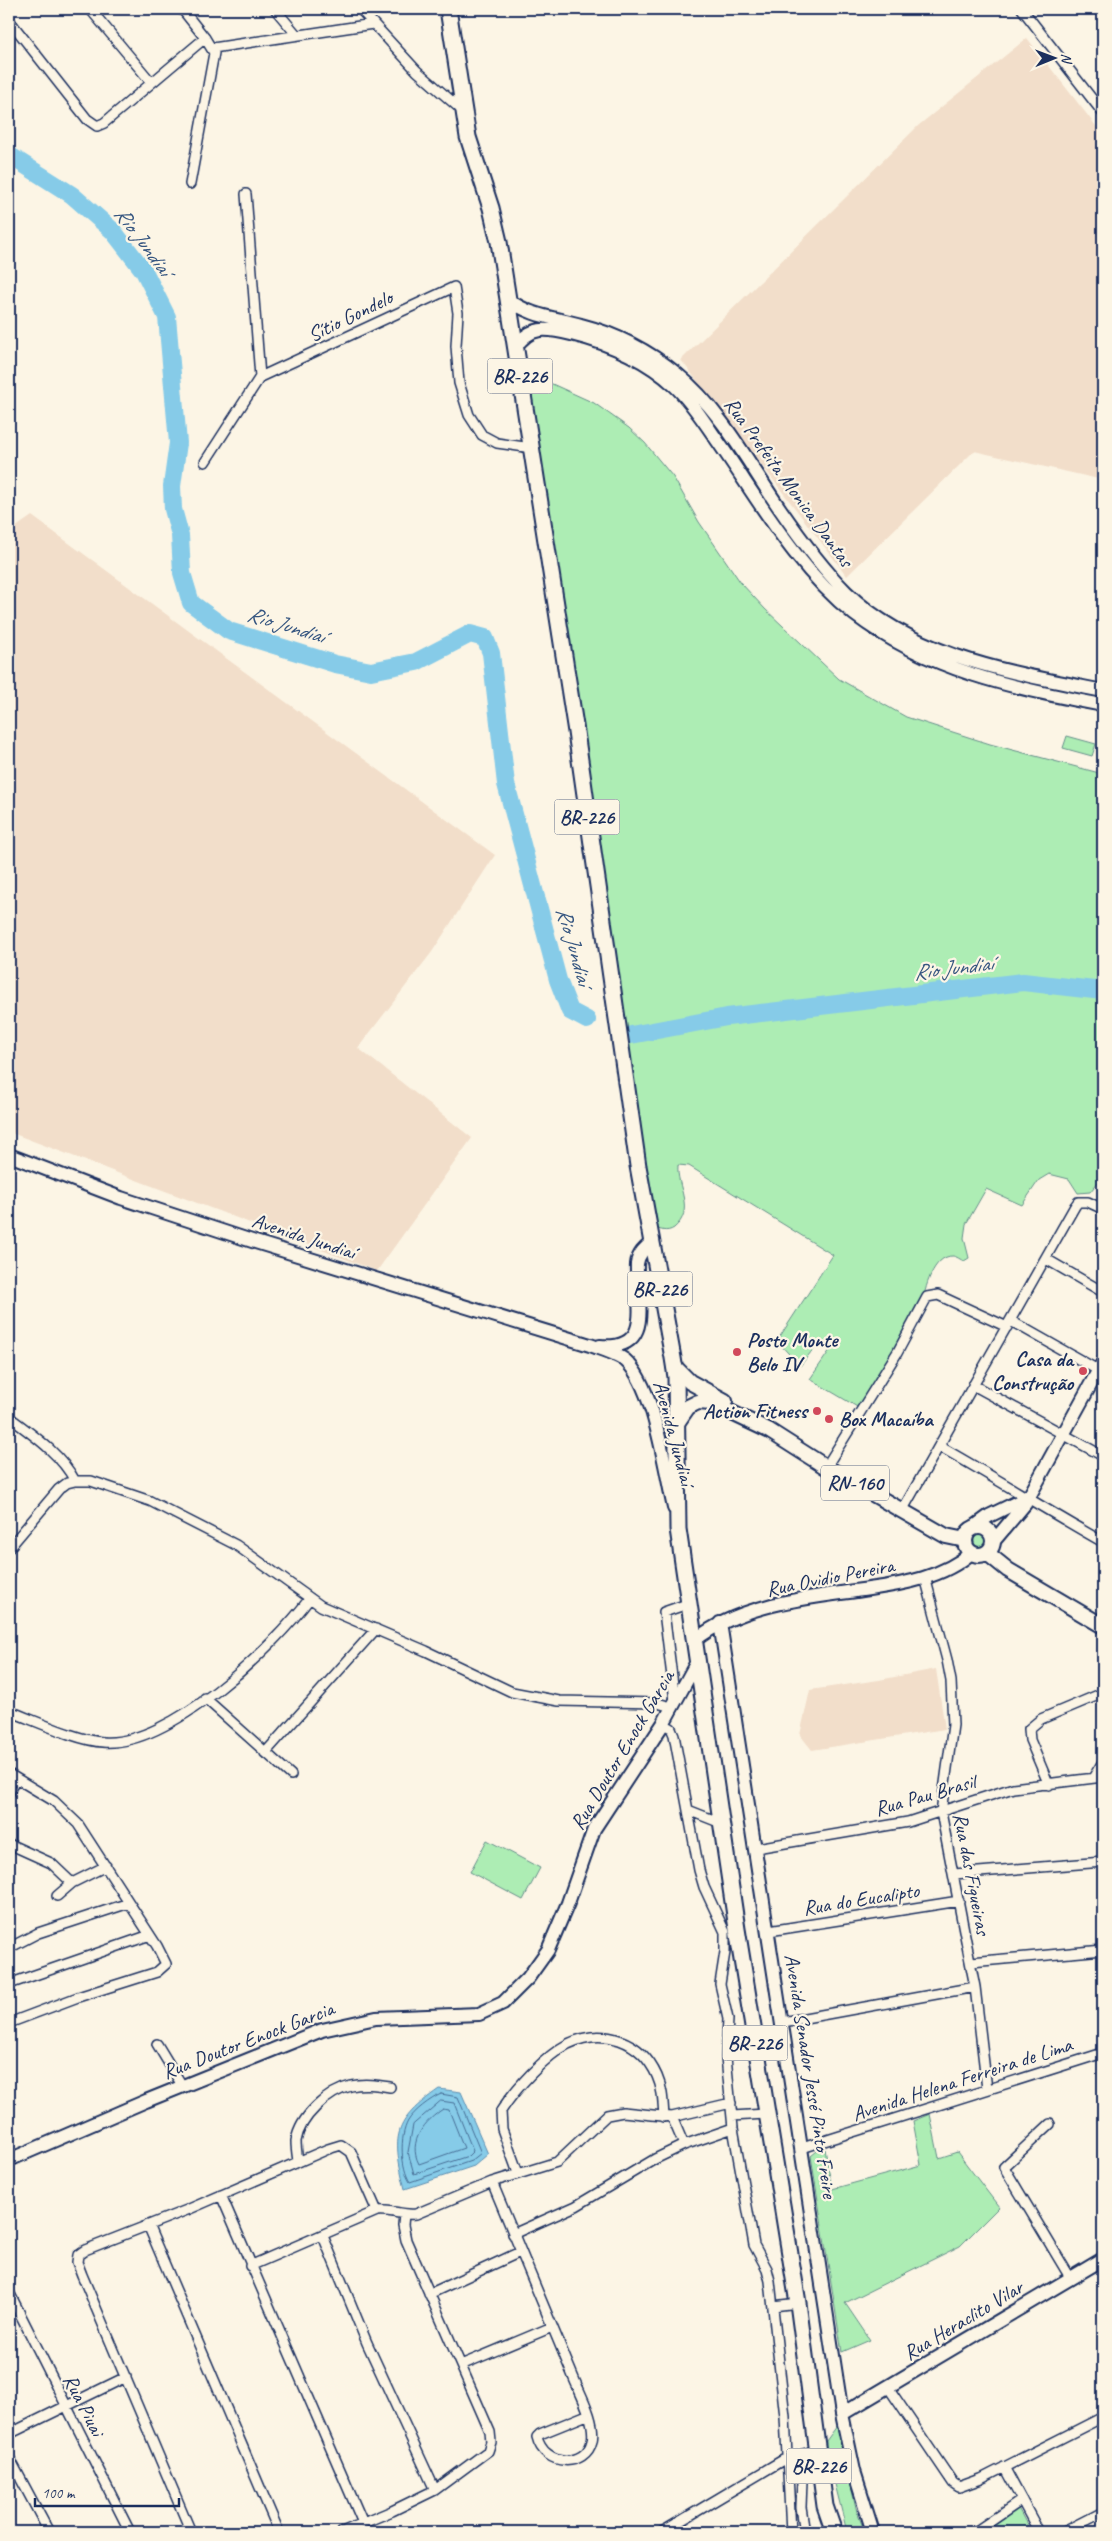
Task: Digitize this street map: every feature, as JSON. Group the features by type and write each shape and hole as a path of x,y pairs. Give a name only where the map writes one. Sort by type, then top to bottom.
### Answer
{"highway":[{"name":"BR-226","path":"448,9 471,149 497,233 576,732 611,990 674,1366 677,1423 678,1529 721,1823 731,1931 766,2114 798,2303 810,2452 824,2506 834,2532"},
{"name":"BR-226","path":"823,2532 824,2506"}],"main road":[{"name":"Avenida Jundiaí","path":"674,1366 690,1382 732,1405 748,1419 826,1467 946,1536 968,1546"},
{"name":"Avenida Jundiaí","path":"677,1423 688,1407 704,1402 748,1419"},
{"path":"968,1546 968,1532 974,1527 988,1530 990,1547 1008,1570 1103,1626"},
{"name":"RN-160","path":"968,1546 980,1555 990,1547"}],"street":[{"path":"90,9 151,82"},
{"path":"182,9 213,48 214,58 190,184"},
{"path":"275,9 296,34"},
{"path":"360,9 417,71 464,112"},
{"path":"1022,9 1103,113"},
{"path":"9,20 92,124 104,124 151,82 205,38"},
{"path":"213,48 296,34 373,24"},
{"path":"205,462 260,377 246,194"},
{"name":"Sítio Gondelo","path":"260,377 454,287 458,313 456,346 459,383 469,415 482,435 497,443 532,448"},
{"name":"Rua Prefeita Monica Dantas","path":"507,299 527,312 608,334 642,349 693,388 721,422 804,544 826,571 848,593 879,617 944,651 976,662 1103,691"},
{"path":"547,331 548,318"},
{"name":"Rua Prefeita Monica Dantas","path":"515,348 521,339 530,332 547,331 592,339 618,350 649,367 676,388 707,427 799,559 831,593 875,629 922,656 952,669 1043,694 1103,705"},
{"name":"Avenida Jundiaí","path":"9,1155 121,1198 252,1241 590,1345 624,1359 636,1373 642,1385 656,1428 678,1529"},
{"path":"902,1511 1070,1215 1080,1202 1093,1203 1103,1209"},
{"name":"Avenida Jundiaí","path":"590,1345 619,1346 630,1340 635,1331 641,1306 637,1264 643,1249 652,1242"},
{"path":"1046,1259 1103,1292"},
{"path":"826,1467 897,1352 927,1297 938,1295 1009,1324 1102,1368 1028,1497 1010,1524 990,1547"},
{"path":"973,1385 1103,1456"},
{"path":"9,1417 48,1448 63,1463 75,1480"},
{"path":"939,1446 1103,1542"},
{"path":"9,1548 59,1489 75,1480 91,1481 126,1491 186,1518 257,1558 310,1598 332,1611 376,1629 512,1692 527,1697 570,1702 674,1704 664,1612 690,1603"},
{"path":"974,1527 989,1516 1028,1497"},
{"name":"Rua Ovidio Pereira","path":"695,1640 720,1623 784,1603 891,1586 925,1577 949,1567 968,1546"},
{"name":"Rua das Figueiras","path":"925,1577 947,1660 953,1703 951,1746 940,1812 971,1962 987,2089"},
{"path":"9,1711 83,1738 113,1742 135,1738 168,1724 251,1664 297,1616 310,1598"},
{"name":"Avenida Senador Jessé Pinto Freire","path":"720,1623 842,2414 854,2471 873,2532"},
{"path":"265,1753 376,1629"},
{"name":"Rua Doutor Enock Garcia","path":"9,2160 290,2042 338,2025 376,2018 471,2015 487,2012 504,2003 528,1978 548,1950 568,1903 594,1829 663,1724 698,1660"},
{"path":"1049,1785 1030,1740 1029,1729 1041,1719 1103,1693"},
{"path":"205,1698 291,1776"},
{"path":"663,1724 671,1728 674,1735 704,1887 731,1931 725,1952 720,1984 728,2019 726,2058 733,2128 754,2244 768,2274 773,2306 788,2458 791,2532"},
{"path":"1093,1778 1103,1762"},
{"path":"9,1793 12,1776 54,1801 66,1812 87,1837 166,1962 164,1968 157,1972 78,1997 9,2023"},
{"name":"Rua Pau Brasil","path":"756,1848 876,1828 940,1812 1031,1784 1049,1785 1103,1777"},
{"path":"688,1810 721,1823"},
{"path":"9,1844 51,1863 72,1883"},
{"path":"954,1874 1103,1862"},
{"path":"57,1896 72,1883 106,1866"},
{"name":"Rua do Eucalipto","path":"769,1931 959,1901"},
{"path":"9,1948 38,1933 129,1903"},
{"path":"9,1984 150,1935"},
{"path":"971,1962 1103,1950"},
{"path":"783,2022 975,1987"},
{"path":"518,2173 502,2129 501,2111 530,2077 551,2057 575,2042 604,2036 621,2040 637,2048 650,2063 658,2077 668,2117 684,2145"},
{"path":"157,2044 183,2087"},
{"name":"Avenida Helena Ferreira de Lima","path":"802,2148 1103,2053"},
{"path":"298,2161 296,2141 300,2130 311,2114 328,2097 338,2090 359,2084 390,2087"},
{"path":"250,2266 377,2211 390,2210 404,2214 416,2214 492,2182 557,2162 606,2115 623,2112 668,2117 731,2103"},
{"path":"732,2116 766,2114"},
{"path":"1050,2124 1035,2140 1006,2164 1004,2168 1071,2279"},
{"path":"513,2234 576,2206 631,2171 684,2145 733,2128"},
{"path":"190,2532 82,2275 78,2256 85,2250 148,2226 298,2161 335,2147 346,2147 358,2163 377,2211"},
{"path":"492,2182 587,2415 592,2441 590,2446 579,2456 570,2460 557,2460 546,2453 537,2437 540,2434 587,2415"},
{"path":"220,2195 363,2523"},
{"path":"342,2532 408,2504 434,2490 488,2451 491,2442 490,2432 462,2365 406,2240 403,2225 404,2214"},
{"path":"148,2226 279,2532"},
{"path":"323,2236 367,2343 434,2490"},
{"path":"429,2294 520,2252"},
{"name":"Rua Heraclito Vilar","path":"842,2414 1103,2259"},
{"name":"Rua Piuai","path":"9,2292 130,2532"},
{"path":"773,2306 798,2303"},
{"path":"462,2365 552,2327"},
{"path":"9,2434 126,2377"},
{"path":"888,2387 953,2483 960,2487 966,2486 1103,2417"},
{"path":"662,2532 752,2477 788,2458 810,2452 801,2507 805,2532"},
{"path":"9,2457 49,2532"},
{"path":"1004,2467 1039,2532"},
{"path":"975,2532 1022,2500"},
{"path":"1064,2532 1103,2512"}],"shaded area":[{"path":"1027,38 1103,135 1103,480 974,451 847,576 681,360 919,125"},
{"path":"32,516 495,855 432,952 358,1048 472,1138 377,1271 9,1132 9,532"},
{"path":"936,1669 945,1729 812,1750 800,1735 810,1690"}],"green space":[{"path":"539,378 594,403 629,428 645,443 673,477 699,522 741,583 765,609 839,679 906,717 990,744 1103,774 1103,1176 1090,1192 1078,1193 1069,1179 1049,1174 1039,1180 1022,1205 986,1189 966,1224 964,1238 969,1258 964,1261 954,1256 946,1257 935,1267 925,1290 923,1304 859,1408 810,1379 830,1350 819,1342 800,1366 777,1341 833,1255 689,1166 678,1165 684,1198 684,1214 680,1221 674,1228 666,1231 652,1226 601,934 515,382"},
{"path":"1067,736 1096,744 1092,756 1063,748"},
{"path":"982,1533 988,1535 990,1541 988,1547 982,1549 976,1547 974,1541 976,1535"},
{"path":"487,1840 540,1868 523,1900 470,1872"},
{"path":"930,2114 939,2158 957,2152 999,2207 960,2246 845,2303 870,2340 842,2352 811,2156 817,2151 825,2149 832,2189 921,2165 913,2121"},
{"path":"837,2426 857,2512 865,2532 847,2532 826,2448 826,2441"},
{"path":"1018,2508 1031,2532 986,2532"}],"water":[{"path":"439,2089 461,2092 488,2154 474,2166 405,2189 398,2156 400,2132 404,2121 412,2111"}],"waterway":[{"name":"Rio Jundiaí","path":"9,155 72,195 113,231 144,271 167,317 178,443 172,486 173,509 180,535 182,573 191,603 229,631 335,664 371,671 416,662 470,634 485,638 491,653 506,784 558,980 570,1011 587,1020"},
{"name":"Rio Jundiaí","path":"631,1035 727,1017 1023,982 1103,991"}],"place":[{"name":"Posto Monte Belo IV","path":"737,1352"},
{"name":"Casa da Construção","path":"1083,1371"},
{"name":"Action Fitness","path":"817,1411"},
{"name":"Box Macaíba","path":"829,1419"}]}
